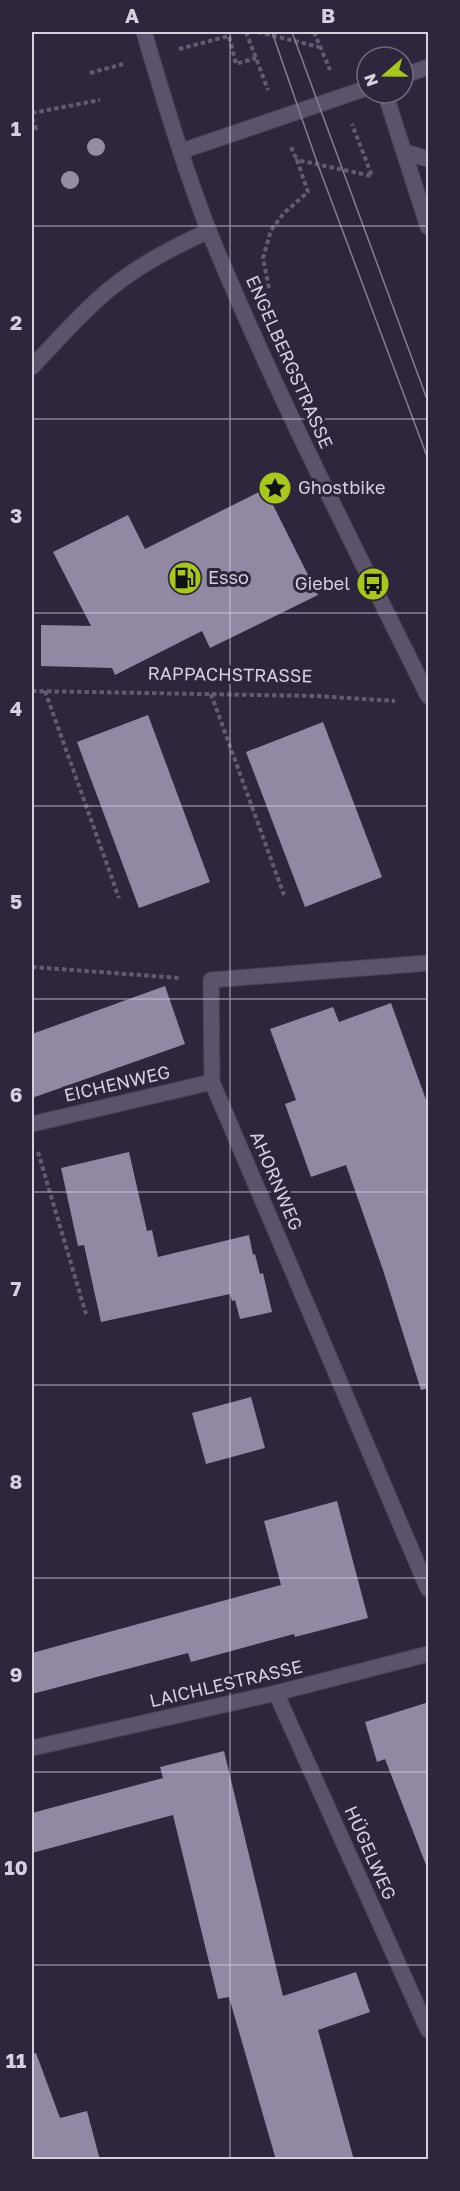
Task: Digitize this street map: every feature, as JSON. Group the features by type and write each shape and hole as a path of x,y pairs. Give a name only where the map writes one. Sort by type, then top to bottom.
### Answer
{"street":[{"name":"ENGELBERGSTRASSE","path":"144,32 209,231 299,435 429,696"},
{"path":"182,151 355,92"},
{"path":"389,105 429,227"},
{"path":"405,152 429,159"},
{"path":"32,367 96,300 133,271 175,246 209,231"},
{"path":"211,981 429,963"},
{"name":"AHORNWEG","path":"211,981 212,1082 429,1589"},
{"name":"EICHENWEG","path":"32,1124 212,1082"},
{"name":"LAICHLESTRASSE","path":"32,1748 276,1693 429,1654"},
{"name":"HÜGELWEG","path":"276,1693 429,2030"}],"path":[{"path":"246,32 279,119"},
{"path":"258,32 320,47"},
{"path":"248,321 273,310 263,258 271,230 284,213 308,192 297,160 372,176 314,32"},
{"path":"32,131 36,129 32,116 100,100"},
{"name":"RAPPACHSTRASSE","path":"32,691 316,696 406,702"},
{"path":"45,691 119,898"},
{"path":"211,694 284,895"},
{"path":"32,967 211,981"},
{"path":"38,1150 86,1314"}],"building":[{"path":"265,489 318,595 210,648 202,631 115,675 112,668 41,666 41,625 91,626 53,552 128,515 145,549"},
{"path":"148,715 210,882 139,908 77,742"},
{"path":"323,722 382,877 305,907 246,752"},
{"path":"165,986 185,1044 32,1098 32,1034"},
{"path":"391,1003 429,1108 429,1388 421,1390 383,1270 346,1165 311,1177 285,1104 296,1100 270,1029 333,1007 339,1022"},
{"path":"129,1152 147,1231 152,1230 158,1257 249,1235 260,1274 263,1273 272,1312 240,1319 235,1300 232,1301 230,1294 101,1322 84,1245 78,1246 61,1168"},
{"path":"251,1397 265,1448 206,1464 192,1413"},
{"path":"337,1501 368,1618 295,1637 294,1634 191,1662 188,1653 32,1694 32,1653 281,1585 264,1521"},
{"path":"429,1702 429,1864 426,1865 385,1759 377,1762 365,1722"},
{"path":"224,1751 283,1996 356,1972 370,2012 318,2030 354,2160 276,2160 229,1997 218,1999 173,1815 32,1853 32,1813 163,1778 160,1767"},
{"path":"36,2053 60,2118 87,2111 100,2160 32,2160 32,2054"}],"tram line":[{"path":"272,32 318,165 428,459"},
{"path":"292,32 428,402"}],"place":[{"name":"Ghostbike","path":"275,488"},
{"name":"Esso","path":"185,578"},
{"name":"Giebel","path":"373,584"}]}
